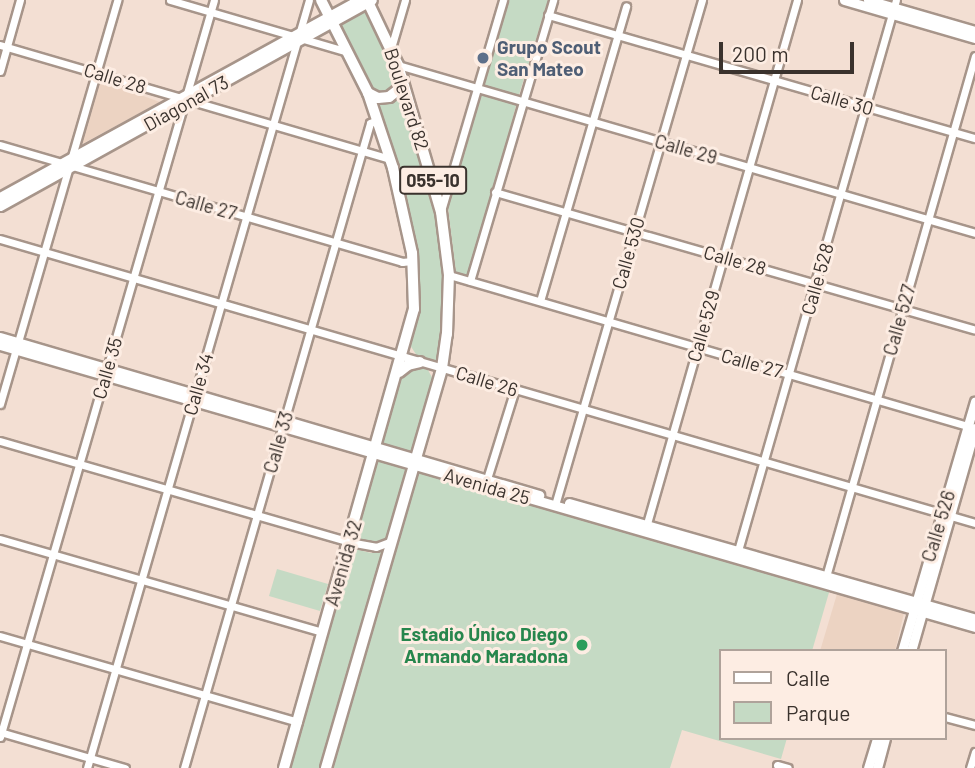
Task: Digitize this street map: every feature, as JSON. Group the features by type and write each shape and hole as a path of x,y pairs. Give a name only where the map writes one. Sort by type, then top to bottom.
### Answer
{"highway":[{"name":"Boulevard 82","path":"321,0 368,93 407,222 414,309 402,357"},
{"name":"Boulevard 82","path":"367,1 398,65 441,212 449,275 447,334 442,368"},
{"path":"368,93 378,98 389,97 398,90 402,79"},
{"name":"Avenida 32","path":"284,768 402,357"},
{"path":"398,373 408,365 420,362"},
{"name":"055-10","path":"326,768 442,368"}],"main road":[{"path":"844,0 894,7 975,38"},
{"path":"868,0 975,31"},
{"name":"Diagonal 73","path":"0,206 68,164 367,1"},
{"name":"Diagonal 73","path":"0,197 68,164"},
{"name":"Avenida 25","path":"0,337 17,346 919,607 975,627"},
{"name":"Avenida 25","path":"0,345 17,346"},
{"name":"Calle 526","path":"903,649 919,607 972,427 975,401"},
{"name":"Avenida 25","path":"919,607 975,619"},
{"name":"Calle 526","path":"911,649 919,607"},
{"path":"868,768 876,740"},
{"path":"877,768 884,740"}],"street":[{"path":"0,71 3,46 20,0"},
{"path":"0,404 117,0"},
{"path":"170,0 349,52"},
{"name":"Calle 35","path":"0,734 214,0"},
{"name":"Calle 34","path":"87,768 309,0"},
{"path":"391,48 405,0"},
{"path":"441,212 503,0"},
{"path":"470,281 520,101 552,0"},
{"name":"Calle 530","path":"556,503 702,0"},
{"name":"Calle 529","path":"646,528 797,0"},
{"path":"540,301 626,5"},
{"name":"Calle 528","path":"737,555 894,7"},
{"name":"Calle 30","path":"548,15 975,138"},
{"name":"Calle 28","path":"3,46 390,159"},
{"name":"Calle 527","path":"825,580 975,56"},
{"name":"Calle 29","path":"398,65 975,233"},
{"name":"Calle 33","path":"184,768 370,123 377,120"},
{"name":"Calle 27","path":"0,145 402,262 412,261"},
{"path":"432,175 451,178"},
{"name":"Calle 28","path":"495,192 975,330"},
{"name":"Calle 26","path":"0,239 975,523"},
{"name":"Calle 27","path":"449,275 972,427"},
{"path":"486,482 515,389"},
{"path":"0,441 349,542 376,547 392,541"},
{"path":"0,539 323,632"},
{"path":"0,636 298,722"},
{"path":"947,718 975,725"},
{"path":"0,734 125,768"},
{"path":"970,768 975,752"},
{"path":"777,765 788,768"}],"shaded area":[{"path":"102,81 160,102 82,144 99,83"},
{"path":"837,594 904,613 895,649 821,649"}],"green space":[{"path":"504,0 548,0 471,272 467,276 456,273 448,208"},
{"path":"368,7 398,78 395,88 385,95 369,88 338,24"},
{"path":"403,90 423,152 443,242 446,311 441,365 419,359 410,345 416,312 415,243 374,101 387,102"},
{"path":"418,367 428,370 434,381 414,455 381,445 400,378 404,371"},
{"path":"377,459 410,468 387,541 378,545 363,542 357,532"},
{"path":"421,470 830,589 813,649 720,649 720,740 786,740 781,759 682,730 670,768 332,768 417,473"},
{"path":"351,548 371,553 385,550 324,768 288,768"},
{"path":"277,569 328,584 320,611 269,596"}],"place":[{"name":"Grupo Scout San Mateo","path":"483,58"},
{"name":"Estadio Único Diego Armando Maradona","path":"582,645"}]}
